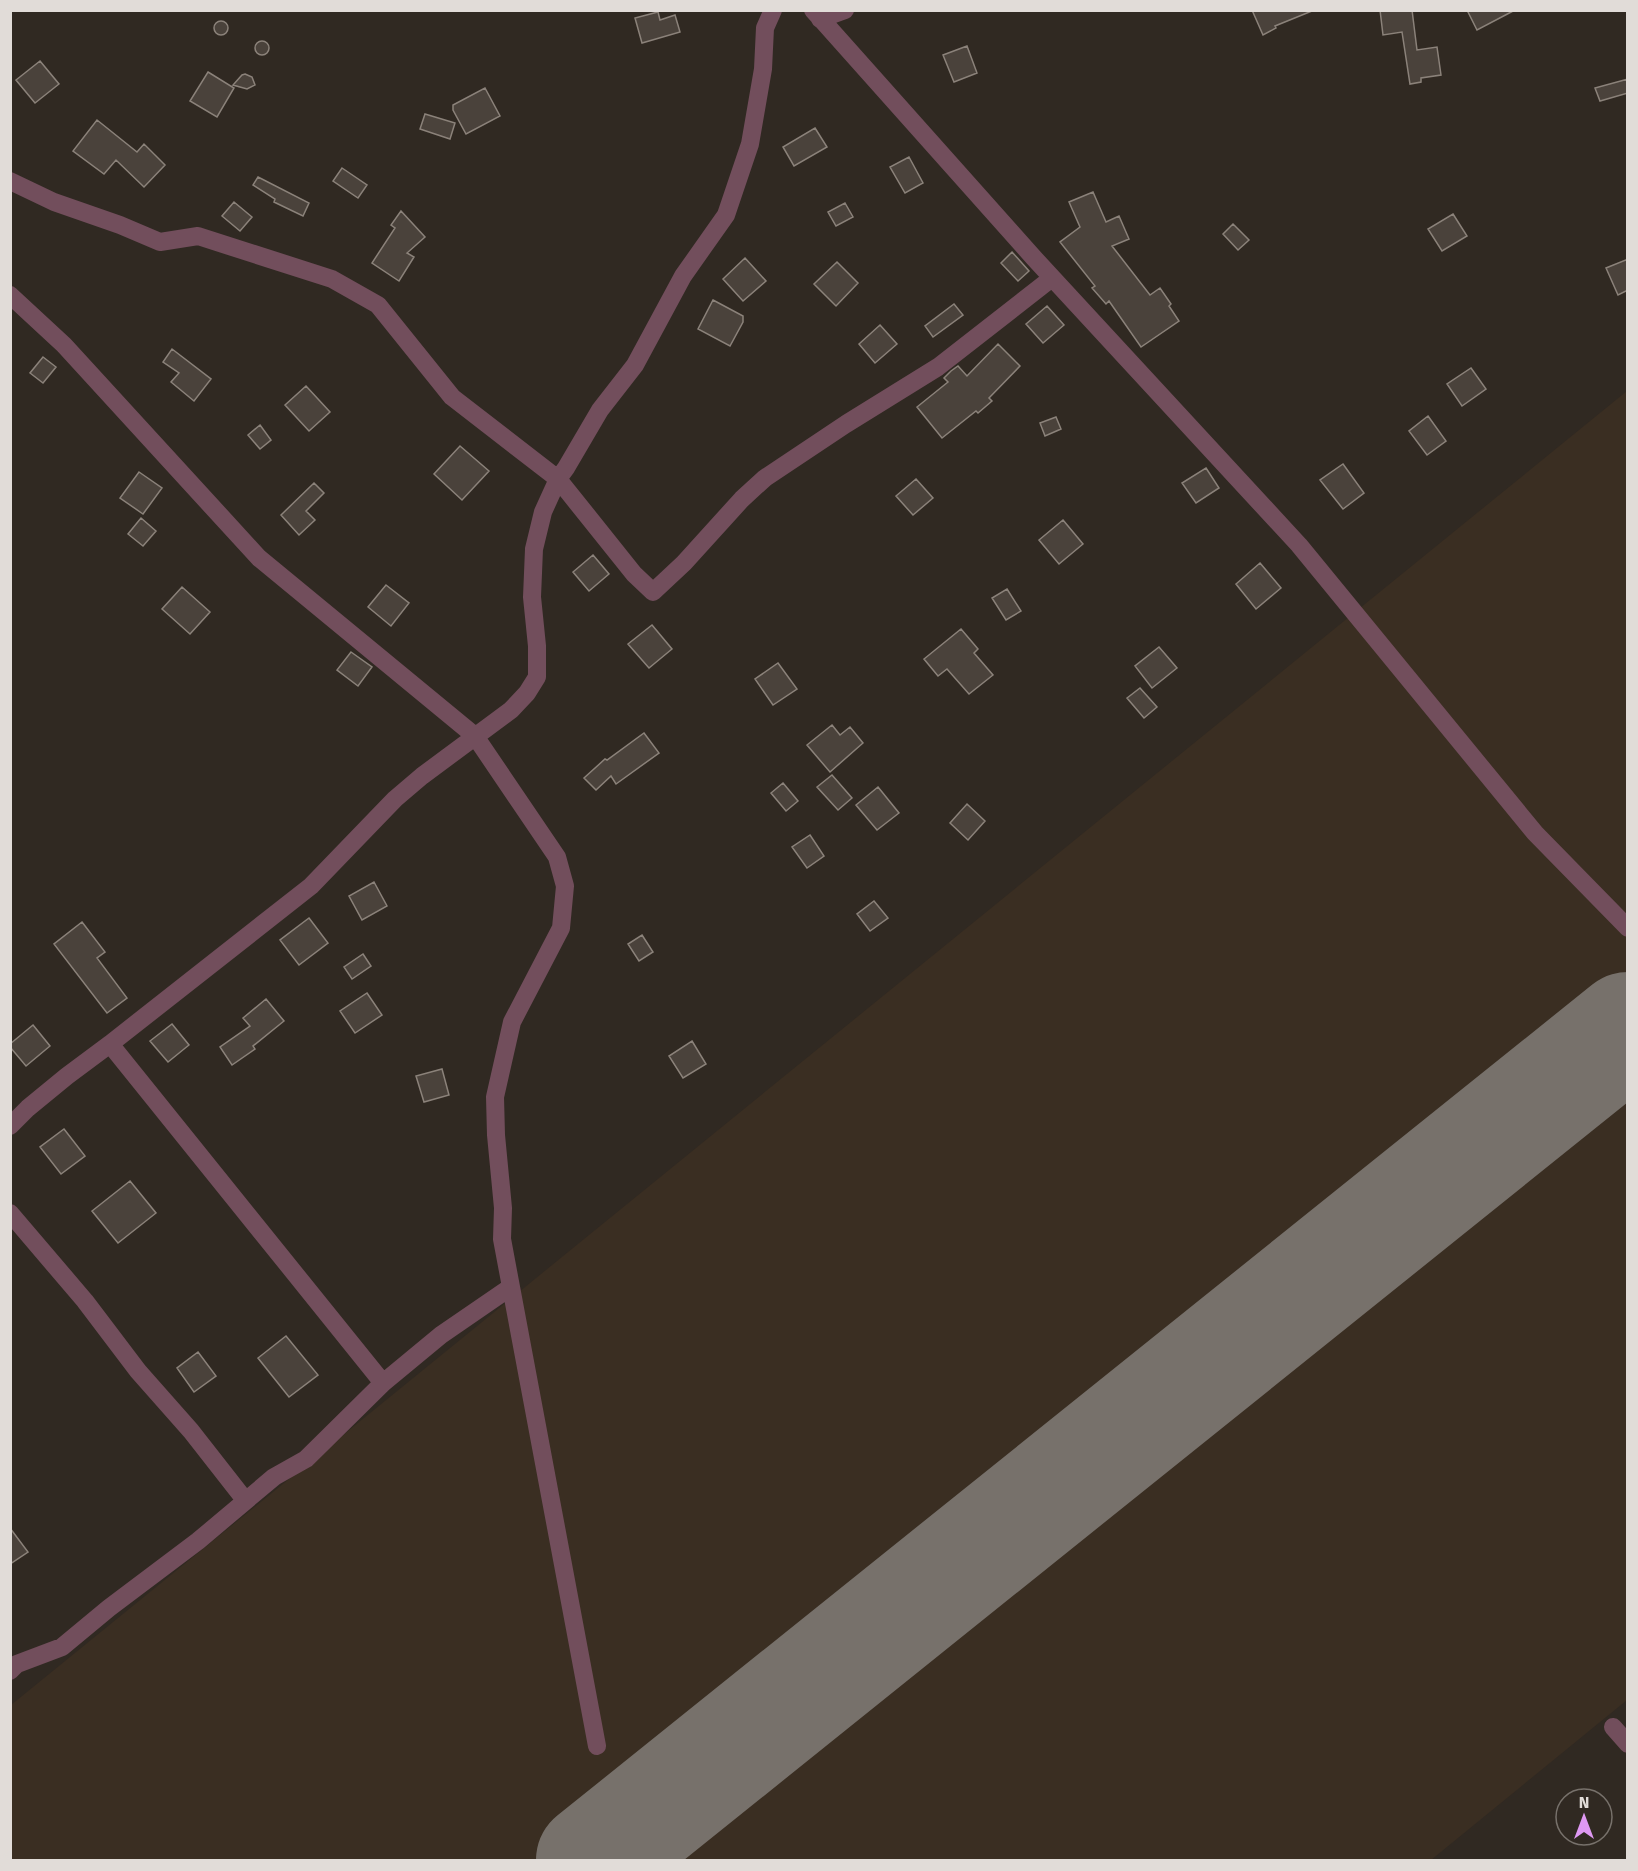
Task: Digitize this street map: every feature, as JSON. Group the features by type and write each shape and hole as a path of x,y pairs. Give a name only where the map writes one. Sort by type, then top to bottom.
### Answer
{"street":[{"path":"10,1126 66,1076 311,886 395,799 422,776 511,710 527,693 537,677 537,646 532,597 534,549 543,512 558,479 600,410 635,365 683,276 726,215 750,144 763,69 765,28 773,10"},
{"path":"816,15 844,10"},
{"path":"816,15 1052,278 1299,545 1534,834 1628,928"},
{"path":"10,181 54,202 160,242 198,236 332,279 378,305 452,397 558,479 634,574 653,592 765,478 938,367 1052,278"},
{"path":"10,295 64,345 259,558 475,736 557,856 565,886 561,927 512,1022 495,1097 496,1135 503,1208 502,1239 597,1746"},
{"path":"110,1044 383,1383"},
{"path":"10,1214 85,1301 138,1371 191,1431 245,1500"},
{"path":"10,1671 17,1664 62,1647 109,1608 198,1541 274,1477 306,1459 383,1383 441,1335 511,1287"},
{"path":"1613,1727 1628,1743"}],"shaded area":[{"path":"1627,391 1627,1700 1431,1860 11,1860 11,1705"}],"building":[{"path":"1252,10 1312,11 1275,26 1276,28 1263,35"},
{"path":"1380,10 1412,10 1417,50 1437,47 1441,75 1421,78 1421,82 1410,84 1402,32 1383,35"},
{"path":"1467,10 1515,10 1477,30"},
{"path":"658,12 660,20 675,15 680,32 642,43 635,18"},
{"path":"218,21 224,21 228,28 224,35 218,35 214,31 214,25"},
{"path":"259,41 265,41 269,48 265,55 259,55 255,51 255,45"},
{"path":"967,46 977,73 954,82 943,55"},
{"path":"40,61 59,84 35,103 16,80"},
{"path":"208,72 234,88 217,117 190,101"},
{"path":"242,75 252,77 255,85 247,89 233,85"},
{"path":"1628,79 1628,93 1600,101 1595,88"},
{"path":"485,88 500,116 466,134 453,110 453,105"},
{"path":"425,114 455,123 450,139 420,129"},
{"path":"97,120 137,152 144,144 165,165 144,187 116,160 104,174 73,151"},
{"path":"815,128 827,147 794,166 783,147"},
{"path":"909,157 923,183 905,193 890,167"},
{"path":"342,168 367,185 358,198 333,181"},
{"path":"258,177 309,203 303,216 274,202 275,199 253,185"},
{"path":"1093,192 1106,222 1119,216 1129,239 1112,246 1150,295 1160,288 1179,321 1141,347 1109,301 1106,304 1092,288 1095,286 1060,242 1080,227 1069,202"},
{"path":"234,202 252,217 240,231 222,216"},
{"path":"845,203 853,217 836,226 828,212"},
{"path":"401,211 425,237 407,253 414,257 399,281 372,263 395,228 391,225"},
{"path":"1453,214 1467,236 1442,251 1428,229"},
{"path":"1233,224 1249,240 1238,250 1223,234"},
{"path":"1012,252 1029,271 1018,281 1001,263"},
{"path":"745,258 766,281 743,301 723,279"},
{"path":"1628,259 1628,290 1618,295 1606,268"},
{"path":"837,262 858,283 836,306 814,284"},
{"path":"713,300 743,316 743,322 730,346 698,329"},
{"path":"954,304 963,315 933,337 925,326"},
{"path":"1047,306 1064,325 1043,343 1026,324"},
{"path":"880,325 897,344 875,363 859,344"},
{"path":"998,344 1020,366 989,398 992,401 942,438 917,407 948,382 944,378 951,371 958,366 967,376"},
{"path":"172,349 211,379 194,401 171,382 179,373 163,362"},
{"path":"43,357 56,367 43,383 30,373"},
{"path":"1471,368 1486,389 1462,406 1447,384"},
{"path":"306,386 330,412 309,431 285,405"},
{"path":"1428,416 1446,441 1427,455 1409,431"},
{"path":"1056,417 1061,429 1045,436 1040,423"},
{"path":"260,425 271,440 260,449 248,435"},
{"path":"460,446 489,471 462,500 434,474"},
{"path":"1343,464 1364,493 1343,509 1320,480"},
{"path":"1206,468 1219,488 1196,503 1182,483"},
{"path":"139,472 162,488 143,514 120,498"},
{"path":"916,479 933,498 913,515 896,496"},
{"path":"314,483 324,493 306,511 315,520 299,535 281,515"},
{"path":"141,518 156,531 143,546 128,534"},
{"path":"1063,520 1083,544 1059,564 1039,540"},
{"path":"593,555 609,574 589,591 573,572"},
{"path":"1260,563 1281,588 1256,609 1236,584"},
{"path":"386,585 409,603 391,626 368,607"},
{"path":"182,587 210,612 190,634 162,609"},
{"path":"1007,589 1021,611 1006,620 992,598"},
{"path":"652,625 672,649 649,668 628,644"},
{"path":"961,629 978,649 974,653 993,675 969,694 947,669 938,676 924,659"},
{"path":"1159,647 1177,668 1152,688 1135,666"},
{"path":"351,652 372,667 358,686 337,670"},
{"path":"778,663 797,689 773,705 755,679"},
{"path":"1140,688 1157,707 1144,718 1127,698"},
{"path":"832,725 840,735 850,727 863,743 830,772 807,745"},
{"path":"644,733 659,753 616,784 611,776 596,790 584,778 605,759 607,760"},
{"path":"832,775 852,798 838,810 817,787"},
{"path":"783,783 798,801 786,811 771,793"},
{"path":"878,787 899,813 877,830 856,805"},
{"path":"967,804 985,821 968,840 950,823"},
{"path":"810,835 824,856 807,868 792,847"},
{"path":"374,882 387,906 362,920 349,896"},
{"path":"874,901 888,918 870,931 857,914"},
{"path":"309,918 328,943 299,965 280,940"},
{"path":"82,922 105,952 97,958 127,998 107,1013 54,944"},
{"path":"642,935 653,952 639,961 628,944"},
{"path":"363,954 371,966 352,979 344,967"},
{"path":"367,993 382,1015 355,1033 340,1011"},
{"path":"266,999 284,1021 253,1046 255,1049 232,1065 220,1047 250,1026 243,1018"},
{"path":"172,1024 189,1045 168,1062 150,1041"},
{"path":"33,1025 50,1046 26,1066 10,1044"},
{"path":"692,1041 706,1064 683,1078 669,1056"},
{"path":"442,1069 449,1095 424,1102 416,1076"},
{"path":"64,1129 85,1156 61,1174 40,1147"},
{"path":"130,1181 156,1213 118,1243 92,1211"},
{"path":"286,1336 318,1375 289,1397 258,1358"},
{"path":"198,1352 216,1376 194,1392 177,1368"},
{"path":"10,1528 28,1552 10,1564"}],"runway":[{"path":"593,1860 1628,1029"}]}
